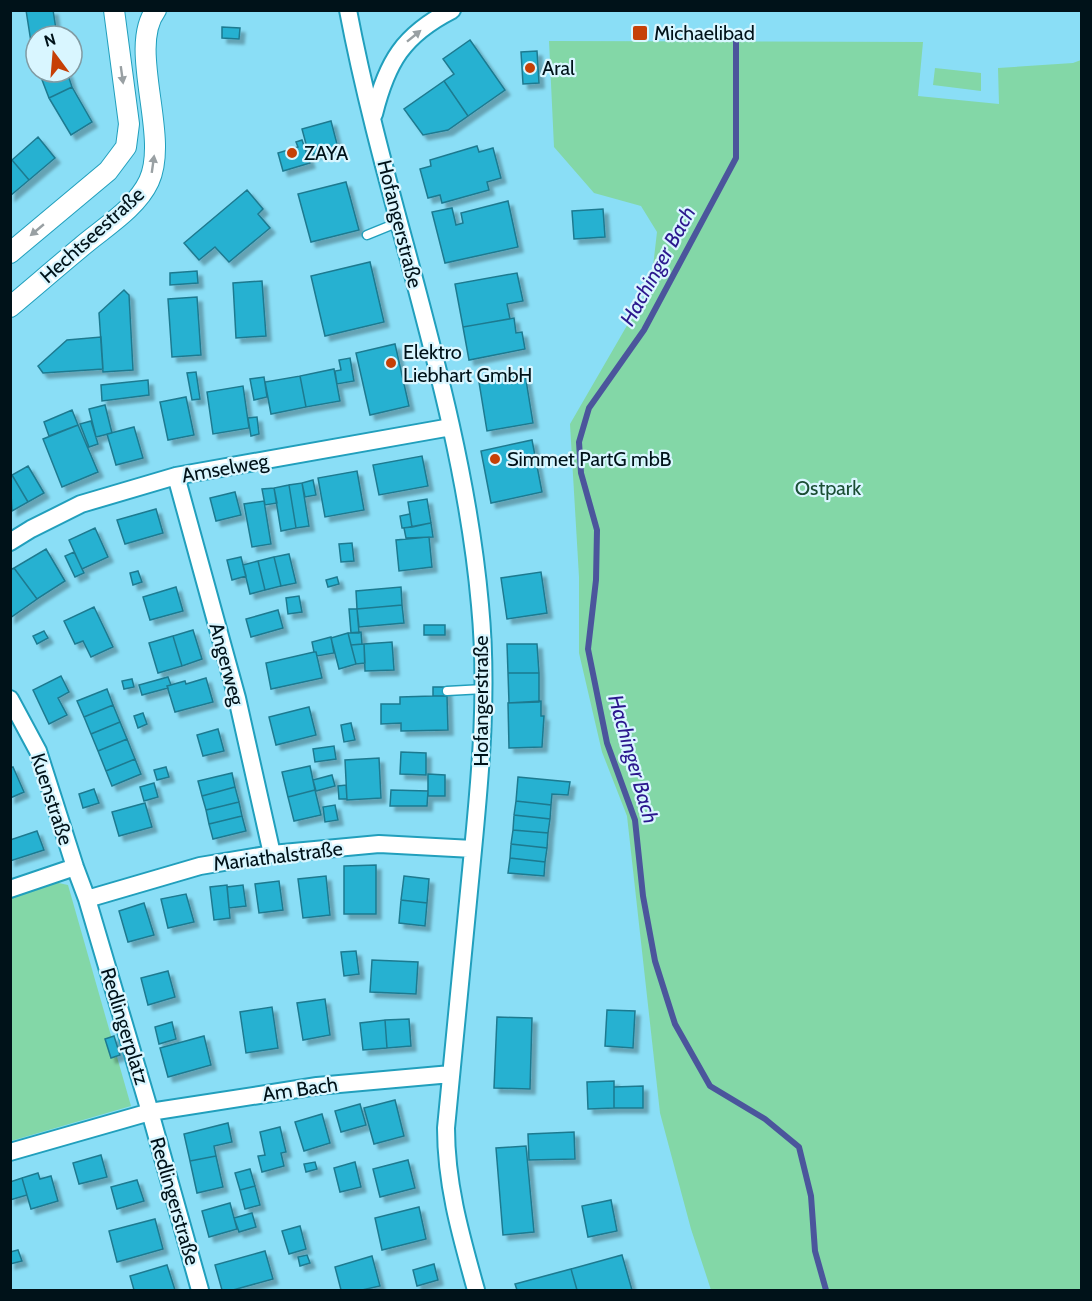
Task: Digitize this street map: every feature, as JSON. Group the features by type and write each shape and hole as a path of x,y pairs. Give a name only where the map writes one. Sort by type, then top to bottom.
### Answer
{"street":[{"name":"Hechtseestraße","path":"10,253 108,171 126,147 129,124 114,10"},
{"name":"Hechtseestraße","path":"10,307 127,208 145,189 153,166 154,137 145,38 149,20 156,10"},
{"name":"Hofangerstraße","path":"348,10 451,427 474,547 483,646 483,752 446,1128 446,1156 449,1187 476,1290"},
{"path":"373,118 387,73 405,43 452,10"},
{"name":"Amselweg","path":"10,542 81,504 176,476 451,427"},
{"name":"Angerweg","path":"176,476 237,698 272,854"},
{"name":"Kuenstraße","path":"10,699 38,751 75,867"},
{"name":"Mariathalstraße","path":"87,899 200,866 272,854 379,844 473,849"},
{"path":"10,890 75,867"},
{"name":"Redlingerplatz","path":"10,1152 150,1112 87,899 75,867"},
{"name":"Am Bach","path":"150,1112 317,1086 451,1074"},
{"name":"Redlingerstraße","path":"150,1112 200,1290"}],"lane":[{"path":"367,235 399,222"},
{"path":"447,691 484,689"}],"green space":[{"name":"Ostpark","path":"549,41 923,42 918,96 999,104 998,68 1073,63 1081,60 1081,1290 711,1290 691,1229 660,1113 627,816 602,752 579,653 579,577 570,424 651,284 657,232 641,206 594,193 554,147"},
{"path":"935,68 981,73 981,91 933,85"},
{"path":"54,882 68,885 131,1106 11,1141 10,897"}],"building":[{"path":"26,10 53,10 55,24 28,24"},
{"path":"222,27 240,28 239,39 222,38"},
{"path":"470,40 505,90 468,116 444,81 454,74 443,59"},
{"name":"Aral","path":"537,51 539,83 523,84 521,52"},
{"path":"444,81 468,116 448,130 423,135 404,109"},
{"path":"44,84 71,84 72,87 49,98"},
{"path":"72,87 92,122 71,135 49,98"},
{"path":"331,121 338,148 309,155 302,129"},
{"path":"38,137 55,158 29,180 12,160"},
{"path":"302,140 310,163 283,171 278,153 298,147 296,142"},
{"path":"477,146 479,152 493,148 501,178 487,182 489,190 442,203 440,195 428,198 420,169 431,166 430,160"},
{"path":"12,160 29,180 10,196 10,161"},
{"path":"346,182 359,230 311,242 298,194"},
{"path":"247,190 263,209 258,214 270,228 229,262 215,247 199,260 184,243"},
{"path":"508,201 518,247 445,263 432,212 452,208 456,225 463,223 461,213"},
{"path":"603,209 605,237 574,239 572,211"},
{"path":"370,262 384,322 325,336 311,276"},
{"path":"197,271 198,283 170,285 170,273"},
{"path":"517,273 523,301 507,304 510,319 463,327 455,284"},
{"path":"262,281 266,336 236,338 233,283"},
{"path":"124,290 129,295 133,370 103,372 99,313"},
{"path":"197,297 201,355 172,357 168,299"},
{"path":"514,318 516,333 522,332 525,349 469,360 463,327"},
{"path":"101,337 103,369 43,373 38,366 67,340"},
{"path":"395,344 409,406 370,415 356,353"},
{"path":"350,358 354,381 337,384 335,371 341,370 339,360"},
{"path":"334,369 340,401 306,407 300,376"},
{"path":"196,372 200,399 192,400 187,373"},
{"path":"525,374 533,423 487,431 479,382"},
{"path":"300,376 306,407 271,414 265,382"},
{"path":"264,377 267,397 254,400 250,379"},
{"path":"148,380 149,395 102,401 101,385"},
{"path":"243,386 249,428 213,434 207,392"},
{"path":"186,397 194,435 168,440 160,402"},
{"path":"105,405 112,433 96,437 89,409"},
{"path":"72,410 78,425 49,436 44,422"},
{"path":"257,417 259,434 251,436 248,418"},
{"path":"91,421 98,444 89,447 80,424"},
{"path":"78,425 98,472 62,487 43,439"},
{"path":"134,427 143,458 116,465 107,434"},
{"path":"532,440 542,492 491,503 481,451"},
{"path":"422,456 428,486 379,495 373,465"},
{"path":"28,466 44,493 28,502 12,475"},
{"path":"357,471 364,510 325,517 318,478"},
{"path":"12,475 28,502 12,511 10,476"},
{"path":"313,480 316,495 305,497 302,483"},
{"path":"302,483 309,526 296,528 289,485"},
{"path":"289,485 296,528 281,531 274,488"},
{"path":"274,488 277,503 265,505 262,489"},
{"path":"235,492 241,515 216,521 210,498"},
{"path":"427,499 431,523 412,527 408,502"},
{"path":"264,501 271,544 252,547 244,504"},
{"path":"156,509 163,533 125,544 117,520"},
{"path":"410,514 412,527 402,528 400,516"},
{"path":"431,523 433,537 406,538 404,528"},
{"path":"95,528 108,557 82,569 69,540"},
{"path":"429,537 432,567 399,571 396,540"},
{"path":"352,543 354,561 341,562 339,544"},
{"path":"46,549 65,581 37,599 14,568"},
{"path":"74,552 84,573 75,577 65,556"},
{"path":"289,554 296,583 281,586 274,557"},
{"path":"241,557 246,576 232,580 227,560"},
{"path":"274,557 281,586 265,590 258,561"},
{"path":"258,561 265,590 250,594 243,565"},
{"path":"14,568 37,599 10,618 10,570"},
{"path":"138,571 142,582 133,585 130,573"},
{"path":"541,572 547,613 507,619 501,578"},
{"path":"337,577 339,584 328,587 326,580"},
{"path":"176,587 183,611 150,620 143,597"},
{"path":"401,587 402,605 357,609 356,591"},
{"path":"299,596 302,612 288,614 286,598"},
{"path":"402,605 404,623 359,627 357,609"},
{"path":"94,607 113,647 91,657 83,641 75,644 64,621"},
{"path":"349,609 357,609 359,633 351,633"},
{"path":"278,610 283,628 251,637 246,619"},
{"path":"424,625 445,625 445,635 424,635"},
{"path":"193,630 202,659 182,666 173,636"},
{"path":"44,631 48,638 37,644 33,636"},
{"path":"361,632 362,644 351,645 348,633"},
{"path":"348,633 356,664 339,669 331,638"},
{"path":"173,636 182,666 158,673 149,643"},
{"path":"331,637 334,653 317,656 312,642"},
{"path":"392,642 394,670 365,671 364,644"},
{"path":"364,644 365,663 356,664 351,645"},
{"path":"507,644 537,644 539,673 508,673"},
{"path":"316,652 322,678 271,689 266,663"},
{"path":"508,673 539,673 539,702 509,703"},
{"path":"61,676 69,692 58,698 67,715 49,724 33,690"},
{"path":"168,677 171,685 167,686 168,688 142,695 139,685"},
{"path":"206,678 213,702 175,712 167,686 185,681 186,684"},
{"path":"132,679 134,687 124,689 122,681"},
{"path":"433,687 446,687 447,696 433,696"},
{"path":"107,689 113,705 84,717 77,701"},
{"path":"447,696 448,730 401,731 401,723 381,724 381,704 400,704 400,697"},
{"path":"541,701 541,716 544,716 542,747 509,748 508,703"},
{"path":"113,705 120,722 91,734 84,717"},
{"path":"309,707 316,735 276,745 269,717"},
{"path":"143,713 147,724 138,728 134,716"},
{"path":"120,722 127,739 98,751 91,734"},
{"path":"351,723 355,740 344,742 341,725"},
{"path":"218,729 224,751 203,756 197,735"},
{"path":"127,739 135,759 106,771 98,751"},
{"path":"334,746 336,759 315,762 313,749"},
{"path":"401,752 426,753 426,775 400,774"},
{"path":"379,758 381,798 347,800 345,760"},
{"path":"135,759 141,774 112,786 106,771"},
{"path":"310,766 315,790 288,797 282,772"},
{"path":"13,767 24,792 10,798 10,768"},
{"path":"166,767 169,777 157,780 154,770"},
{"path":"232,773 235,787 202,796 198,781"},
{"path":"428,774 445,775 445,796 428,796"},
{"path":"332,775 335,786 316,791 313,780"},
{"path":"518,777 570,782 568,795 552,794 551,805 516,801"},
{"path":"154,783 158,797 144,801 140,787"},
{"path":"346,785 347,799 339,799 338,786"},
{"path":"235,787 239,802 206,810 202,796"},
{"path":"94,789 99,803 83,808 79,794"},
{"path":"315,790 321,815 294,821 288,797"},
{"path":"391,790 428,791 427,806 390,806"},
{"path":"516,801 551,805 550,819 514,815"},
{"path":"239,802 242,816 209,824 206,810"},
{"path":"145,803 152,827 119,836 112,812"},
{"path":"335,805 338,820 325,822 323,807"},
{"path":"514,815 550,819 548,833 513,830"},
{"path":"242,816 246,831 213,839 209,824"},
{"path":"513,830 548,833 547,848 511,844"},
{"path":"37,831 44,850 10,861 10,840"},
{"path":"511,844 547,848 545,862 510,858"},
{"path":"510,858 545,862 544,876 508,873"},
{"path":"376,865 376,914 344,914 344,866"},
{"path":"326,876 330,915 303,918 298,879"},
{"path":"404,876 429,879 427,903 401,900"},
{"path":"279,881 283,910 259,913 255,884"},
{"path":"227,885 230,918 214,920 210,887"},
{"path":"243,885 246,906 229,908 227,887"},
{"path":"186,894 194,922 168,928 161,899"},
{"path":"401,900 427,903 425,926 399,923"},
{"path":"144,903 154,935 128,942 119,911"},
{"path":"356,951 359,974 344,976 341,952"},
{"path":"372,960 418,962 416,994 370,992"},
{"path":"168,971 175,997 148,1005 141,978"},
{"path":"325,999 330,1035 303,1040 297,1003"},
{"path":"272,1007 278,1048 246,1053 240,1012"},
{"path":"607,1010 635,1011 633,1048 605,1046"},
{"path":"497,1017 532,1018 530,1089 494,1088"},
{"path":"409,1019 411,1046 387,1048 385,1020"},
{"path":"385,1020 387,1048 363,1050 360,1023"},
{"path":"172,1022 176,1039 159,1044 155,1027"},
{"path":"114,1036 120,1055 111,1058 105,1039"},
{"path":"204,1036 211,1065 168,1077 160,1048"},
{"path":"614,1081 614,1108 588,1109 587,1082"},
{"path":"643,1086 643,1108 614,1108 614,1087"},
{"path":"395,1100 404,1136 374,1144 364,1108"},
{"path":"360,1104 366,1125 341,1132 335,1111"},
{"path":"322,1114 330,1143 304,1151 295,1122"},
{"path":"228,1123 232,1142 214,1146 216,1156 190,1161 184,1134"},
{"path":"280,1127 286,1152 281,1153 284,1166 262,1172 258,1156 265,1155 260,1132"},
{"path":"574,1132 575,1159 529,1160 528,1134"},
{"path":"526,1146 534,1232 503,1235 496,1148"},
{"path":"101,1155 107,1177 79,1184 73,1163"},
{"path":"216,1156 223,1187 197,1193 190,1161"},
{"path":"408,1160 415,1188 380,1197 373,1169"},
{"path":"315,1162 317,1169 306,1172 304,1164"},
{"path":"355,1162 361,1187 340,1192 334,1168"},
{"path":"250,1169 255,1186 240,1190 235,1173"},
{"path":"38,1173 40,1179 51,1176 58,1201 31,1209 22,1178"},
{"path":"22,1178 27,1195 10,1200 10,1182"},
{"path":"137,1180 144,1201 117,1209 111,1187"},
{"path":"255,1186 260,1205 245,1209 240,1190"},
{"path":"611,1200 617,1231 588,1237 582,1206"},
{"path":"230,1203 237,1229 209,1237 202,1211"},
{"path":"419,1207 426,1239 382,1250 375,1218"},
{"path":"252,1213 256,1227 239,1232 234,1218"},
{"path":"155,1219 163,1249 117,1262 109,1231"},
{"path":"300,1226 306,1249 289,1254 282,1231"},
{"path":"18,1250 22,1261 10,1264 10,1252"},
{"path":"265,1251 273,1279 233,1290 222,1290 215,1265"},
{"path":"307,1255 310,1263 300,1266 298,1257"},
{"path":"622,1255 632,1290 577,1290 571,1269"},
{"path":"372,1256 380,1286 362,1290 341,1290 335,1267"},
{"path":"434,1264 438,1280 417,1286 413,1270"},
{"path":"167,1265 175,1290 134,1290 130,1276"},
{"path":"571,1269 577,1290 517,1290 515,1284"}],"waterway":[{"name":"Hachinger Bach","path":"736,38 736,158 644,330 589,408 579,442 581,473 597,530 596,580 588,649 607,743 635,820 643,896 655,961 675,1024 710,1086 765,1119 799,1147 811,1196 815,1251 826,1290"}],"place":[{"name":"Michaelibad","path":"640,33"},
{"name":"Aral","path":"530,68"},
{"name":"ZAYA","path":"292,153"},
{"name":"Elektro Liebhart GmbH","path":"391,363"},
{"name":"Simmet PartG mbB","path":"495,459"}]}
